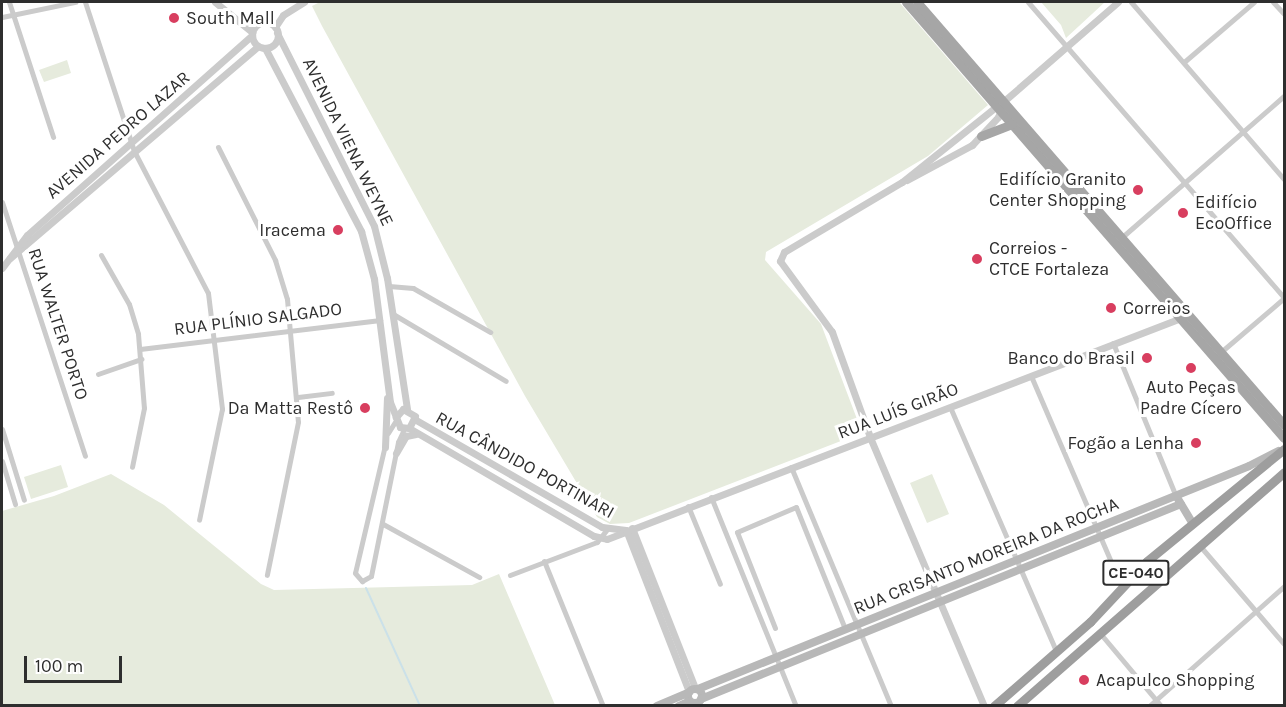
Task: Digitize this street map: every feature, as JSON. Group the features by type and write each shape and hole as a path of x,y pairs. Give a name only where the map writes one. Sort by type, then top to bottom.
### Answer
{"highway":[{"name":"CE-040","path":"994,705 1056,651 1136,572 1284,448"},
{"name":"CE-040","path":"1017,705 1284,472"},
{"path":"1136,572 1148,565 1160,566 1160,580"}],"main road":[{"path":"906,2 1222,351 1284,425"},
{"path":"917,2 1012,124 1284,438"},
{"path":"981,136 1012,124"},
{"name":"RUA CRISANTO MOREIRA DA ROCHA","path":"679,705 778,656 1014,559 1096,528 1284,448"},
{"path":"1175,494 1193,524"},
{"name":"RUA CRISANTO MOREIRA DA ROCHA","path":"657,705 695,697 781,666 940,599 1181,504"}],"street":[{"path":"9,2 53,137"},
{"path":"2,17 75,2"},
{"path":"85,2 130,142 208,293 222,409 199,520"},
{"path":"215,2 252,34 262,22 276,30"},
{"name":"AVENIDA PEDRO LAZAR","path":"17,250 188,104 262,47 275,43 276,30 283,15 304,2"},
{"path":"1028,2 1284,298 1222,351"},
{"path":"984,705 870,437 832,332 782,266 780,258 784,252 902,182 1000,106 1118,2"},
{"path":"1131,2 1284,179"},
{"path":"1184,62 1254,2"},
{"path":"1273,2 1284,14"},
{"name":"AVENIDA VIENA WEYNE","path":"276,30 368,211 383,255 407,409"},
{"name":"AVENIDA PEDRO LAZAR","path":"2,268 17,250 86,182 252,34"},
{"name":"AVENIDA VIENA WEYNE","path":"252,34 262,47 350,205 374,279 389,393 396,418"},
{"path":"1121,238 1284,96"},
{"path":"182,97 188,104"},
{"path":"902,182 921,176 972,145 981,136 1000,106"},
{"path":"966,133 964,141 972,145"},
{"path":"218,147 275,260 287,299 298,397 298,422 267,575"},
{"path":"86,182 91,189"},
{"name":"RUA WALTER PORTO","path":"2,202 85,456"},
{"path":"101,255 135,317 140,349 144,408 132,467"},
{"path":"369,260 376,261 383,255"},
{"path":"374,279 387,278"},
{"path":"389,286 412,288 490,332"},
{"path":"393,314 506,381"},
{"name":"RUA LUÍS GIRÃO","path":"629,529 1181,318"},
{"name":"RUA PLÍNIO SALGADO","path":"140,349 380,320"},
{"path":"1113,343 1175,494"},
{"path":"98,374 141,359"},
{"path":"1031,376 1122,587"},
{"path":"298,397 332,393"},
{"path":"385,447 389,393"},
{"path":"950,407 1014,559 1056,651"},
{"path":"407,409 389,426 355,573 362,580 371,576 396,453 406,428 416,420"},
{"name":"RUA CÂNDIDO PORTINARI","path":"407,409 416,420 493,466 608,529 629,529"},
{"name":"RUA CÂNDIDO PORTINARI","path":"396,418 416,434 602,538 629,529"},
{"path":"2,429 4,448 14,468 24,500"},
{"path":"396,453 406,436 416,434"},
{"path":"2,461 15,504"},
{"path":"488,474 493,466"},
{"path":"791,467 891,705"},
{"path":"5,472 14,468"},
{"path":"711,497 778,656 796,705"},
{"path":"688,506 720,584"},
{"path":"775,628 737,533 796,507 845,629"},
{"path":"383,524 479,577"},
{"path":"510,575 602,538 608,529"},
{"path":"629,529 695,697"},
{"path":"1200,546 1284,644"},
{"path":"544,561 603,705"},
{"path":"1149,705 1284,586"},
{"path":"1099,632 1161,705"}],"shaded area":[{"path":"320,2 899,2 988,105 928,156 766,252 765,260 821,324 860,427 859,434 629,523 610,524 597,517 525,396 322,26 312,6"},
{"path":"1041,2 1105,2 1066,38 1061,25"},
{"path":"67,60 71,73 44,82 39,70"},
{"path":"61,465 68,487 31,499 24,477"},
{"path":"111,474 164,505 261,584 274,590 472,585 499,574 555,705 2,705 2,511 54,496"},
{"path":"932,474 949,514 927,523 910,483"}],"waterway":[{"path":"366,588 420,706"}],"place":[{"name":"South Mall","path":"174,18"},
{"name":"Edifício Granito Center Shopping","path":"1138,190"},
{"name":"Edifício EcoOffice","path":"1183,213"},
{"name":"Iracema","path":"338,230"},
{"name":"Correios - CTCE Fortaleza","path":"977,259"},
{"name":"Correios","path":"1111,308"},
{"name":"Banco do Brasil","path":"1147,358"},
{"name":"Auto Peças Padre Cícero","path":"1191,368"},
{"name":"Da Matta Restô","path":"365,408"},
{"name":"Fogão a Lenha","path":"1196,443"},
{"name":"Acapulco Shopping","path":"1084,680"}]}
